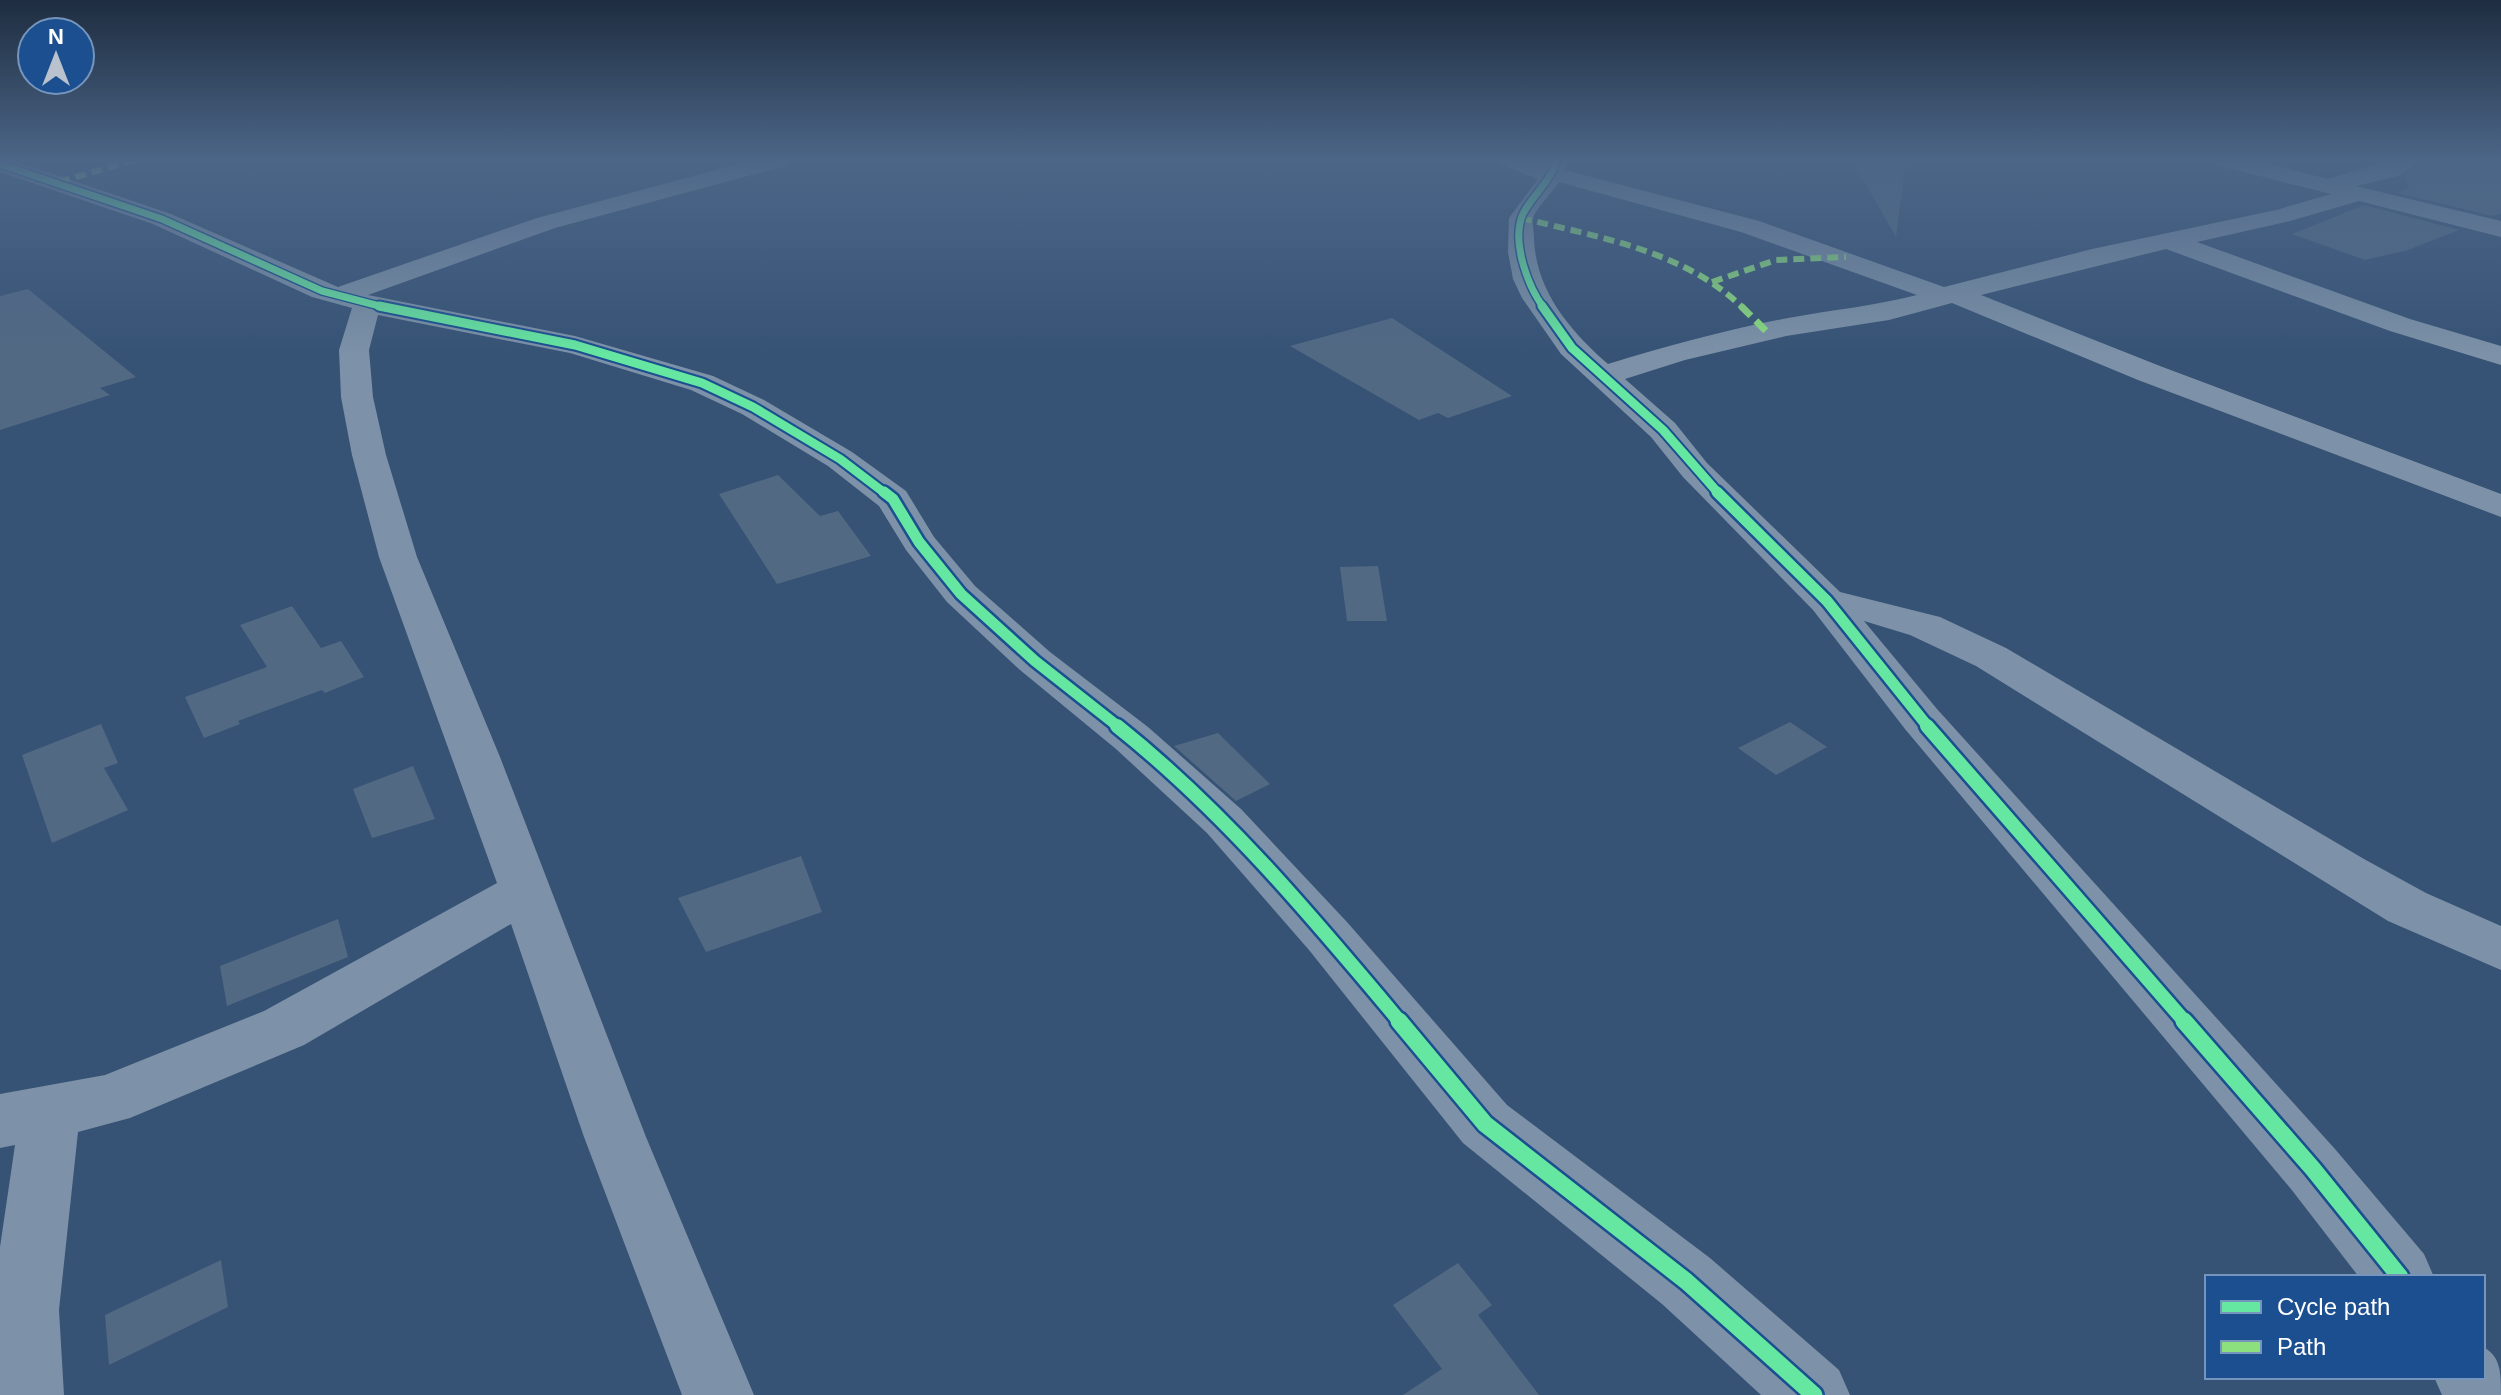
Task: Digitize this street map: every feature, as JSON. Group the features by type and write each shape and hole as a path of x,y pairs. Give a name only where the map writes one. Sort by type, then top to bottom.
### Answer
{"street":[{"path":"175,225 285,275 353,299 575,345 702,383 753,407 851,467 893,499 919,542 961,594 1035,661 1132,738 1224,821 1328,936 1485,1124 1686,1281 1814,1395"},
{"path":"353,299 541,225"},
{"path":"1521,225 1521,252 1527,279 1536,298 1572,348 1663,430 1695,470 1827,601 1921,719 2313,1169 2398,1275"},
{"path":"1750,225 1946,294 2501,506"},
{"path":"1605,375 1715,343 1786,327 1889,311 1946,294 2238,225"},
{"path":"2167,240 2386,320 2501,356"},
{"path":"353,299 357,397 369,455 398,557 436,660 477,757 610,1123 718,1395"},
{"path":"1827,601 1872,610 1925,626 1991,657 2358,879 2407,907 2501,949"},
{"path":"28,1395 25,1117 109,1100 284,1028 524,892"}],"building":[{"path":"1889,225 1898,225 1896,237"},
{"path":"2314,225 2440,225 2459,230 2408,250 2365,260 2292,234"},
{"path":"28,289 136,377 100,388 110,395 0,430 0,296"},
{"path":"1392,318 1512,396 1448,418 1438,413 1419,420 1290,346"},
{"path":"778,475 820,516 838,511 871,556 777,584 719,494"},
{"path":"1378,566 1387,621 1347,621 1340,567"},
{"path":"292,606 321,648 341,641 364,677 238,721 240,724 204,738 185,697 267,667 240,625"},
{"path":"1790,722 1827,747 1776,775 1738,748"},
{"path":"101,724 118,763 104,768 128,810 52,843 22,755"},
{"path":"1218,733 1270,784 1236,801 1174,746"},
{"path":"413,766 435,819 372,838 353,789"},
{"path":"801,856 822,912 706,952 678,898"},
{"path":"338,919 348,957 227,1006 220,966"},
{"path":"221,1260 228,1307 109,1365 105,1315"},
{"path":"1458,1263 1492,1305 1478,1315 1539,1395 1403,1395 1442,1369 1393,1305"}],"marked path":[{"path":"1549,225 1616,242 1686,267 1721,288 1766,331"},
{"path":"1712,282 1776,260 1846,257"}],"cycle path":[{"path":"176,225 322,291 396,311 575,345 702,383 753,407 840,459 893,499 919,542 961,594 1035,661 1132,738 1224,821 1328,936 1485,1124 1686,1281 1814,1395"},
{"path":"1521,225 1521,252 1527,279 1536,298 1572,348 1663,430 1695,470 1827,601 1921,719 2313,1169 2398,1275"}]}
